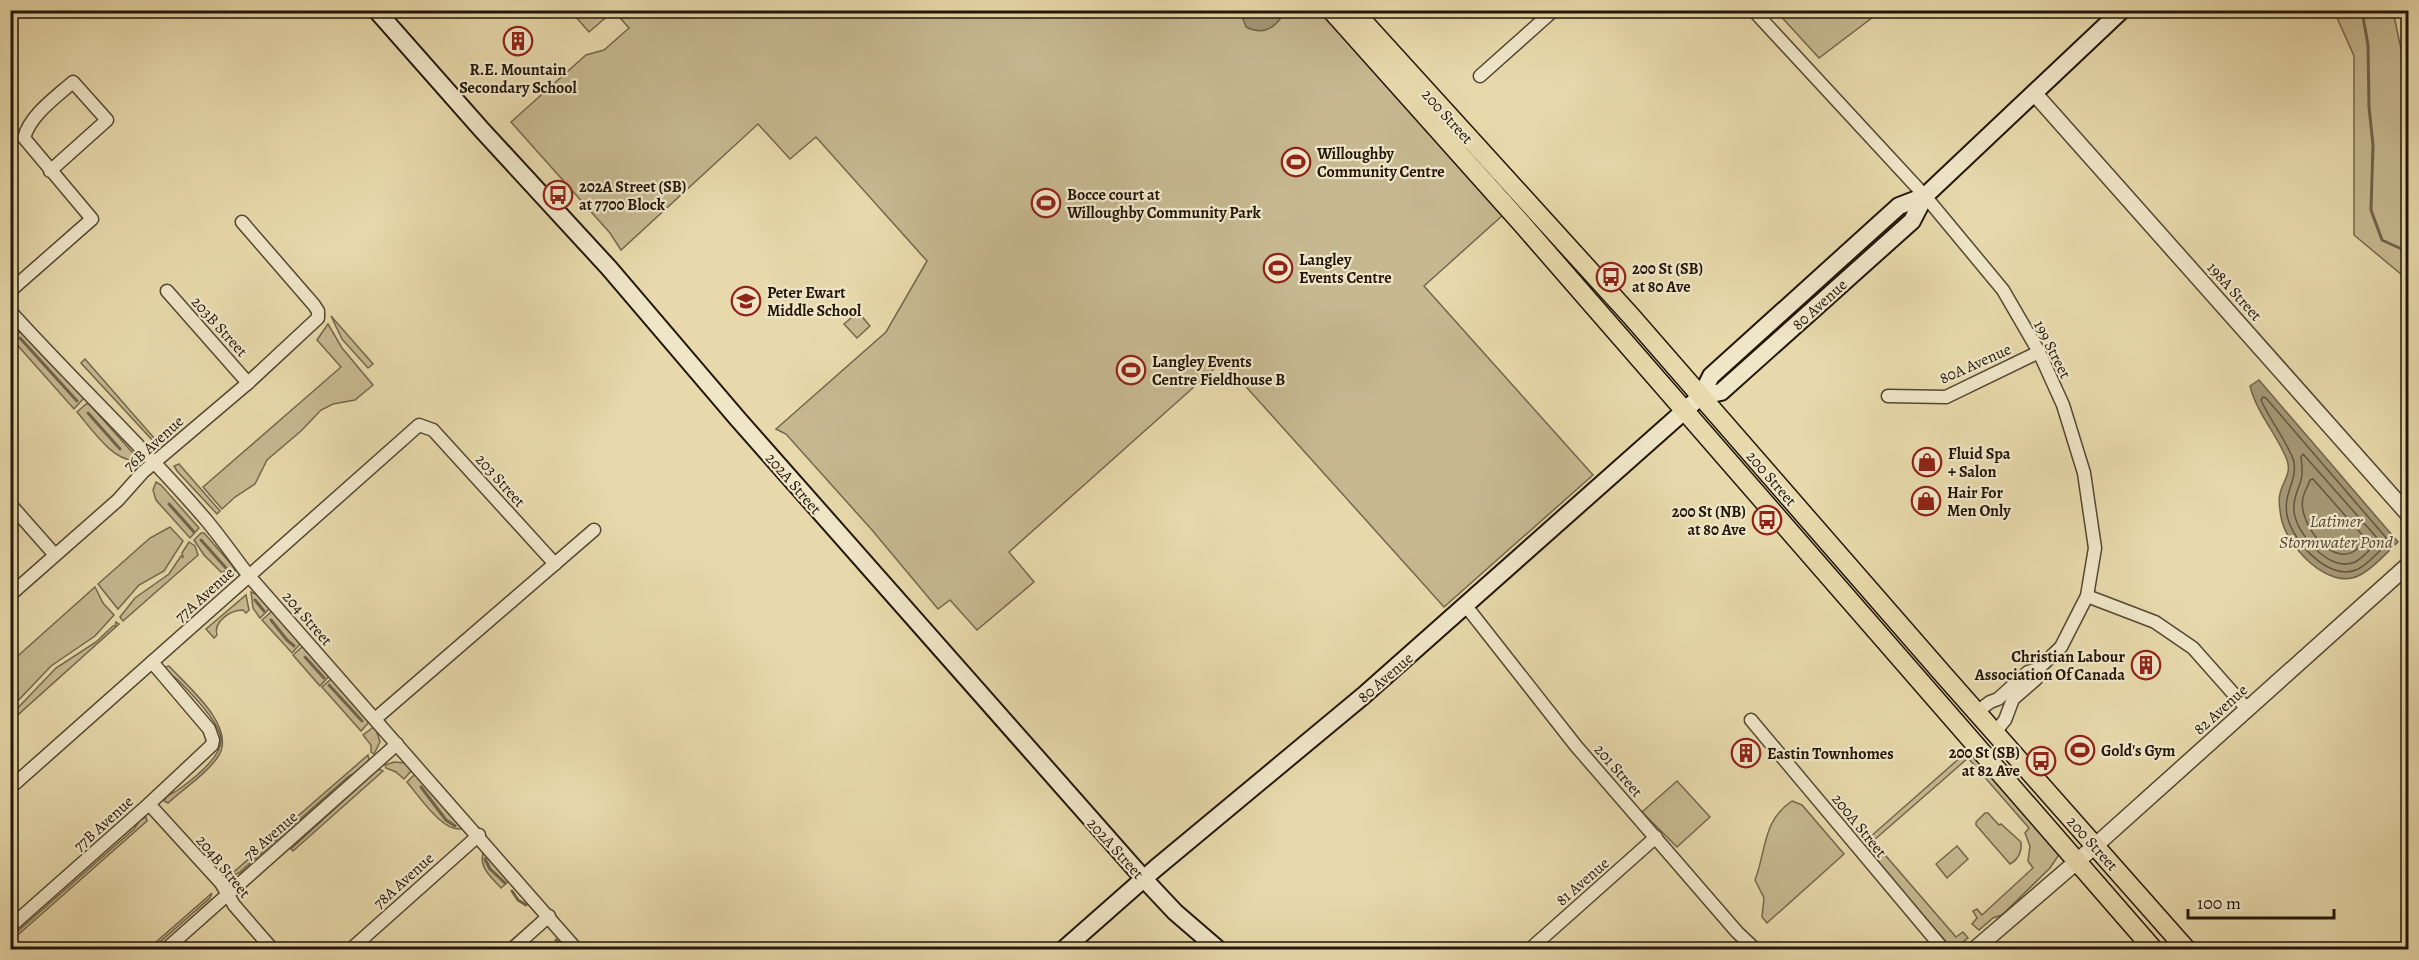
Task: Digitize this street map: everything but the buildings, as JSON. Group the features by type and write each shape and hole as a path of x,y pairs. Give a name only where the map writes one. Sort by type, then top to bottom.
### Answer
{"main road":[{"name":"202A Street","path":"376,10 481,129 609,268 743,425 1144,879 1187,924 1219,950"},
{"name":"200 Street","path":"1331,10 1502,201 2154,950"},
{"name":"200 Street","path":"1353,10 1631,316 2187,950"},
{"name":"80 Avenue","path":"1063,950 1144,879 1330,725 1683,411 1701,396 1721,392 1912,221 1924,196 2122,10"}],"street":[{"path":"1480,76 1554,10"},
{"name":"199 Street","path":"1753,10 1924,196 2002,290 2038,352 2063,405 2084,473 2095,548 2087,596 2061,647 2038,669"},
{"path":"10,291 92,219 50,171 24,138 27,128 47,104 73,82 107,120 50,171"},
{"name":"198A Street","path":"2034,93 2409,514"},
{"name":"76B Avenue","path":"10,595 118,500 140,475 248,383 318,318 318,311 314,305 242,222"},
{"name":"203B Street","path":"167,291 248,383"},
{"name":"204 Street","path":"10,311 90,398 155,462 209,524 249,576 479,835 577,950"},
{"name":"80A Avenue","path":"1888,396 1946,397 2038,352"},
{"name":"203 Street","path":"419,425 433,430 555,564"},
{"name":"77A Avenue","path":"10,788 419,425"},
{"path":"10,504 55,555"},
{"path":"375,719 594,530"},
{"name":"82 Avenue","path":"1974,950 2096,845 2409,565"},
{"path":"2087,596 2155,622 2193,648 2247,709"},
{"name":"201 Street","path":"1466,606 1576,746 1749,947"},
{"name":"77B Avenue","path":"10,927 209,749 213,740 209,729 152,663"},
{"path":"1977,712 1998,699 2028,672 2038,669 2036,679 2013,699 2005,720 1995,732"},
{"name":"200A Street","path":"1751,720 1944,950"},
{"name":"78 Avenue","path":"165,950 397,744"},
{"name":"204B Street","path":"149,804 221,883 234,905 273,950"},
{"name":"78A Avenue","path":"350,950 479,835"},
{"name":"81 Avenue","path":"1529,950 1656,837"},
{"path":"511,950 549,916"}],"shaded area":[{"path":"581,10 611,13 589,32 575,16"},
{"path":"614,11 1320,11 1503,215 1424,286 1593,475 1444,607 1223,361 1009,552 1034,582 977,630 950,600 938,609 872,530 786,434 776,429 886,332 927,261 816,137 790,159 758,124 621,250 610,233 511,122 586,55 604,50 629,28"},
{"path":"1776,11 1881,11 1819,58"},
{"path":"2334,11 2393,11 2408,82 2408,280 2354,235 2354,56"},
{"path":"858,312 870,326 857,338 844,324"},
{"path":"331,316 373,364 368,368 342,339"},
{"path":"328,324 342,348 373,385 355,400 333,404 321,410 301,431 267,460 255,484 222,509 203,487 341,367 317,340"},
{"path":"21,331 84,398 74,409 12,339"},
{"path":"85,359 155,439 155,443 81,363"},
{"path":"89,404 133,453 136,460 119,456 96,435 77,412"},
{"path":"179,464 220,511 217,514 177,471 174,466"},
{"path":"156,482 199,528 190,538 156,500 153,490"},
{"path":"170,527 183,541 164,571 139,585 118,609 98,584 150,538"},
{"path":"204,533 235,571 221,572 204,555 194,540"},
{"path":"189,542 195,546 198,555 123,621 120,617 135,598 169,574 181,556 183,557 182,553"},
{"path":"95,587 103,603 114,615 95,636 51,666 11,708 11,662"},
{"path":"251,592 258,595 270,608 260,618 253,608"},
{"path":"246,595 249,610 246,613 243,610 228,614 220,621 216,630 217,635 214,638 206,629"},
{"path":"274,612 301,643 292,653 262,620"},
{"path":"116,622 119,624 11,721 11,715 56,668 96,642 115,626"},
{"path":"305,647 330,675 320,686 293,655"},
{"path":"169,666 207,707 221,732 222,744 219,755 209,768 168,803 164,801 170,794 191,780 212,760 220,746 221,739 216,724 190,692 167,671 165,667"},
{"path":"331,679 370,721 361,731 322,687"},
{"path":"375,726 380,742 374,754 371,752 371,745 363,735"},
{"path":"1971,748 2060,853 2050,868 2002,915 1993,918 1979,930 1972,924 1977,918 1973,911 1977,909 1982,915 2033,868 2028,861 2030,846 2025,833 2029,828 1968,758 1873,841 1956,937 1963,932 1968,938 1956,947 1948,944 1861,845"},
{"path":"368,755 369,760 358,772 349,776 239,873 228,877"},
{"path":"394,762 405,763 413,769 404,779 396,772 386,768 385,765"},
{"path":"378,769 383,771 293,851 291,849"},
{"path":"415,774 464,828 457,829 449,826 425,805 407,782"},
{"path":"1677,781 1710,817 1677,847 1642,812"},
{"path":"1792,801 1802,805 1844,854 1767,923 1762,917 1764,898 1755,880 1770,827 1775,817"},
{"path":"1985,813 1988,813 2021,842 2019,855 2010,864 1976,825"},
{"path":"146,817 147,821 11,941 10,938"},
{"path":"1957,846 1968,859 1947,878 1936,864"},
{"path":"484,850 510,880 501,888 484,866 482,856"},
{"path":"212,893 210,898 152,949 148,949"}],"water":[{"path":"1240,11 1280,11 1281,18 1273,26 1261,31 1246,27"},
{"name":"Latimer Stormwater Pond","path":"2259,380 2398,542 2360,575 2348,579 2323,572 2300,553 2291,541 2281,517 2279,499 2288,474 2288,465 2283,451 2253,396 2250,386"}],"waterway":[{"path":"2359,10 2363,17 2368,45 2369,107 2373,145 2371,210 2382,240 2408,252"},
{"path":"20,338 77,401"},
{"path":"88,413 120,449"},
{"path":"169,504 194,532"},
{"path":"201,540 226,568"},
{"path":"255,600 264,611"},
{"path":"271,620 294,646"},
{"path":"305,657 324,678"},
{"path":"329,685 362,721"},
{"path":"421,787 446,820 455,826"},
{"path":"485,859 490,869 505,883"},
{"path":"512,891 518,900 526,905"},
{"path":"556,940 565,950"}],"place":[{"name":"R.E. Mountain Secondary School","path":"518,41"},
{"name":"Willoughby Community Centre","path":"1296,162"},
{"name":"202A Street (SB) at 7700 Block","path":"558,195"},
{"name":"Bocce court at Willoughby Community Park","path":"1046,203"},
{"name":"Langley Events Centre","path":"1278,268"},
{"name":"200 St (SB) at 80 Ave","path":"1611,277"},
{"name":"Peter Ewart Middle School","path":"746,301"},
{"name":"Langley Events Centre Fieldhouse B","path":"1131,370"},
{"name":"Fluid Spa + Salon","path":"1927,462"},
{"name":"Hair For Men Only","path":"1926,501"},
{"name":"200 St (NB) at 80 Ave","path":"1767,520"},
{"name":"Christian Labour Association Of Canada","path":"2146,665"},
{"name":"Gold's Gym","path":"2080,750"},
{"name":"Eastin Townhomes","path":"1746,753"},
{"name":"200 St (SB) at 82 Ave","path":"2041,761"}]}
